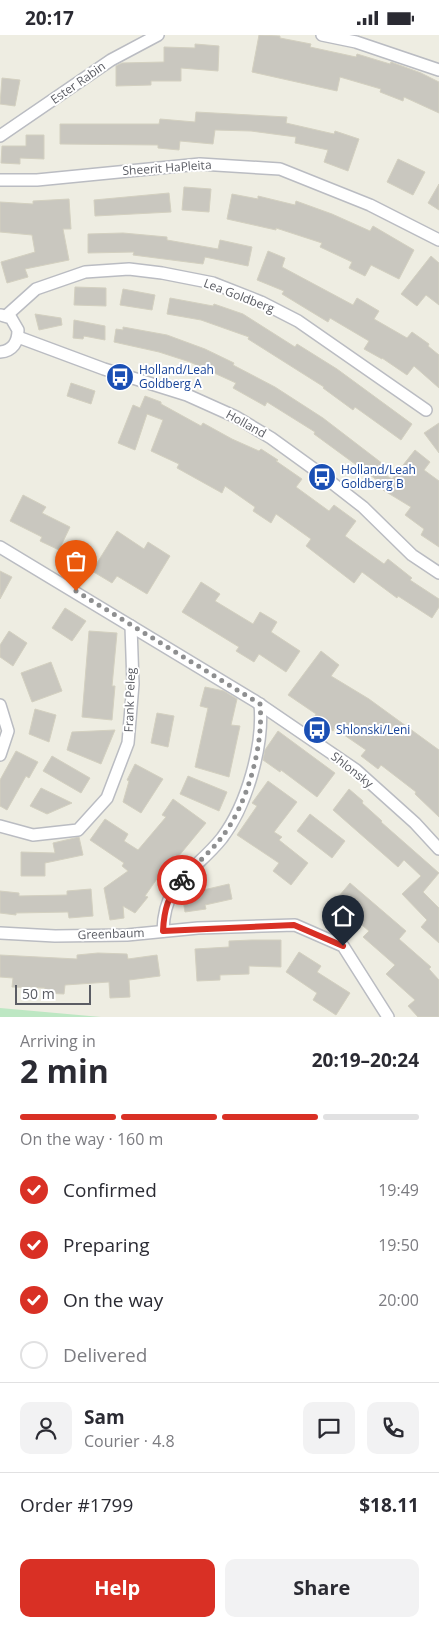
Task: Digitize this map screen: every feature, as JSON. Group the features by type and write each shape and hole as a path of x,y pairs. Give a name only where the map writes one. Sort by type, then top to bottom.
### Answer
{"street":[{"name":"Ester Rabin","path":"0,135 111,60 158,35"},
{"path":"322,35 356,43 439,70"},
{"name":"Sheerit HaPleita","path":"0,180 37,180 200,163 280,169 370,205 439,240"},
{"name":"Lea Goldberg","path":"3,315 36,289 85,272 130,269 213,283 261,302 298,321 426,410"},
{"path":"0,352 10,350 18,337 15,322 3,315"},
{"name":"Holland","path":"18,337 104,369 187,395 236,417 271,437 318,472 362,507 412,555 439,573"},
{"name":"Shlonsky","path":"0,547 76,591 260,704 356,770 414,823 439,849"},
{"name":"Frank Peleg","path":"0,826 33,835 78,829 107,798 128,743 133,684 131,626"},
{"path":"163,931 164,917 171,893 221,839 238,812 249,783 260,730 260,704"},
{"path":"0,705 8,731 0,755"},
{"name":"Greenbaum","path":"0,933 55,936 294,925 343,946 388,1017"}],"green space":[{"path":"0,1008 101,1017 0,1017"}],"building":[{"path":"259,35 280,36 280,38 311,44 310,47 356,57 357,54 390,64 391,62 421,73 439,82 439,113 404,97 403,101 380,92 381,89 340,77 337,91 252,72"},
{"path":"195,44 219,46 218,71 181,68 181,81 151,81 151,85 116,86 116,66 122,63 164,62 164,47 195,48"},
{"path":"2,78 20,80 15,106 0,104"},
{"path":"196,112 287,117 286,123 334,134 335,131 359,139 348,171 324,162 328,150 295,143 296,137 251,131 215,130 213,144 180,141 179,150 158,148 158,145 60,144 60,124 159,124 160,119 195,122"},
{"path":"26,135 44,135 44,159 20,158 20,164 1,163 2,146 26,146"},
{"path":"398,159 425,172 413,195 387,182"},
{"path":"439,184 439,210 428,203"},
{"path":"184,187 211,189 209,212 182,210"},
{"path":"169,193 171,212 95,216 94,200"},
{"path":"232,194 258,199 258,196 295,205 296,201 370,231 373,226 414,250 399,279 371,265 365,276 349,268 352,262 320,247 322,243 276,228 276,230 227,219"},
{"path":"69,199 71,229 63,229 69,260 25,269 28,277 7,283 1,262 35,252 32,235 0,232 0,202 33,204 33,201"},
{"path":"123,233 167,237 167,240 218,249 220,240 252,247 248,266 205,257 203,264 133,255 134,252 88,253 88,234"},
{"path":"268,251 285,258 282,267 353,305 357,298 379,311 374,319 407,338 412,332 429,344 428,346 439,355 439,388 414,366 407,375 382,358 364,349 369,341 330,318 328,322 282,294 284,291 257,280"},
{"path":"431,256 439,263 439,305 426,295 417,306 401,294"},
{"path":"75,287 106,288 106,306 74,305"},
{"path":"123,289 155,295 152,310 120,305"},
{"path":"170,298 213,306 214,304 243,314 295,347 297,344 337,369 412,424 401,440 355,407 353,410 324,387 248,339 249,337 201,320 167,314"},
{"path":"35,314 61,318 62,325 39,330"},
{"path":"74,320 105,326 105,340 84,336 83,339 73,338"},
{"path":"123,327 167,335 205,349 234,363 233,365 275,387 323,418 383,464 379,471 392,479 415,450 430,462 424,470 439,481 439,547 421,535 424,529 405,515 411,507 383,490 385,486 314,434 315,432 267,402 265,406 233,388 236,383 190,362 159,352 114,342 116,329 123,330"},
{"path":"71,383 95,391 91,404 67,396"},
{"path":"145,396 161,402 161,404 201,426 203,423 232,439 259,451 261,449 278,460 276,461 302,479 296,487 329,511 334,505 356,521 345,536 384,564 388,559 412,578 410,580 439,599 439,607 432,618 398,596 397,598 362,572 354,583 306,546 311,539 276,514 271,523 253,511 255,507 225,486 222,493 177,468 179,464 151,451 163,420 147,414 135,450 118,443 133,405 140,408"},
{"path":"439,423 439,453 424,433"},
{"path":"23,495 46,507 42,513 70,527 59,550 40,541 42,537 10,521"},
{"path":"117,531 144,549 148,542 170,556 147,594 117,576 112,583 92,571"},
{"path":"0,571 12,577 0,599"},
{"path":"201,582 220,594 215,601 253,624 260,612 277,622 271,632 300,651 286,672 259,654 254,662 236,651 239,647 182,612"},
{"path":"65,608 86,621 72,641 52,628"},
{"path":"9,631 27,643 13,666 0,657 0,645"},
{"path":"89,631 117,633 112,686 115,686 112,720 82,717"},
{"path":"321,651 339,665 331,676 369,699 439,750 439,817 415,794 416,792 381,765 378,769 361,756 366,750 334,728 333,731 314,718 316,714 288,695"},
{"path":"51,662 62,691 32,702 21,673"},
{"path":"205,687 224,691 237,699 231,725 240,726 229,777 195,767 208,708 200,706"},
{"path":"35,709 56,715 49,742 29,734"},
{"path":"157,713 174,716 168,747 151,743"},
{"path":"115,730 101,764 67,750 72,732"},
{"path":"278,731 335,773 317,797 281,770 280,772 263,760 265,750"},
{"path":"16,751 38,762 29,778 26,776 7,810 0,806 0,780"},
{"path":"52,756 90,778 81,793 43,771"},
{"path":"135,764 163,779 141,813 123,802 129,781 127,780"},
{"path":"188,776 227,792 219,811 180,794"},
{"path":"268,781 297,802 274,832 282,837 279,840 308,863 291,885 273,871 279,863 237,835 257,806 252,803"},
{"path":"41,788 72,803 47,814 30,806"},
{"path":"349,789 363,801 362,803 381,822 439,873 423,892 439,908 439,943 421,927 427,920 402,894 421,876 404,860 398,867 333,810"},
{"path":"173,799 206,823 173,863 170,860 145,896 148,897 135,913 123,906 124,918 110,920 104,888 128,871 122,866 124,863 90,840 105,819 128,834 124,841 138,850 166,817 162,815"},
{"path":"310,814 345,841 332,858 297,831"},
{"path":"79,837 83,855 45,863 45,876 21,876 21,852 55,853 53,843"},
{"path":"350,883 406,931 399,939 431,967 429,969 439,980 439,1017 418,1017 408,1006 415,1000 386,974 395,965 363,937 369,931 334,902"},
{"path":"229,884 232,899 205,905 206,909 185,912 182,895"},
{"path":"91,889 93,916 69,918 68,912 16,913 16,915 0,913 0,891 19,893 19,896 67,895 67,891"},
{"path":"281,940 281,967 249,966 249,974 220,975 220,980 197,981 195,949 229,947 229,941"},
{"path":"299,952 321,966 317,972 350,993 336,1015 313,1000 317,993 286,972"},
{"path":"98,953 127,954 128,959 157,955 160,976 129,980 130,997 110,998 109,982 65,985 64,994 44,993 45,988 12,987 13,978 0,977 0,955 77,959 77,955"}],"way so far":[{"path":"76,591 260,704 262,721 249,783 238,812 221,839 197,862 182,880"}],"place":[{"name":"Holland/Leah Goldberg A","path":"120,377"},
{"name":"Holland/Leah Goldberg B","path":"322,477"},
{"name":"Shlonski/Leni","path":"317,730"}],"route":[{"path":"182,880 171,893 164,917 163,931 294,925 343,946"}]}
